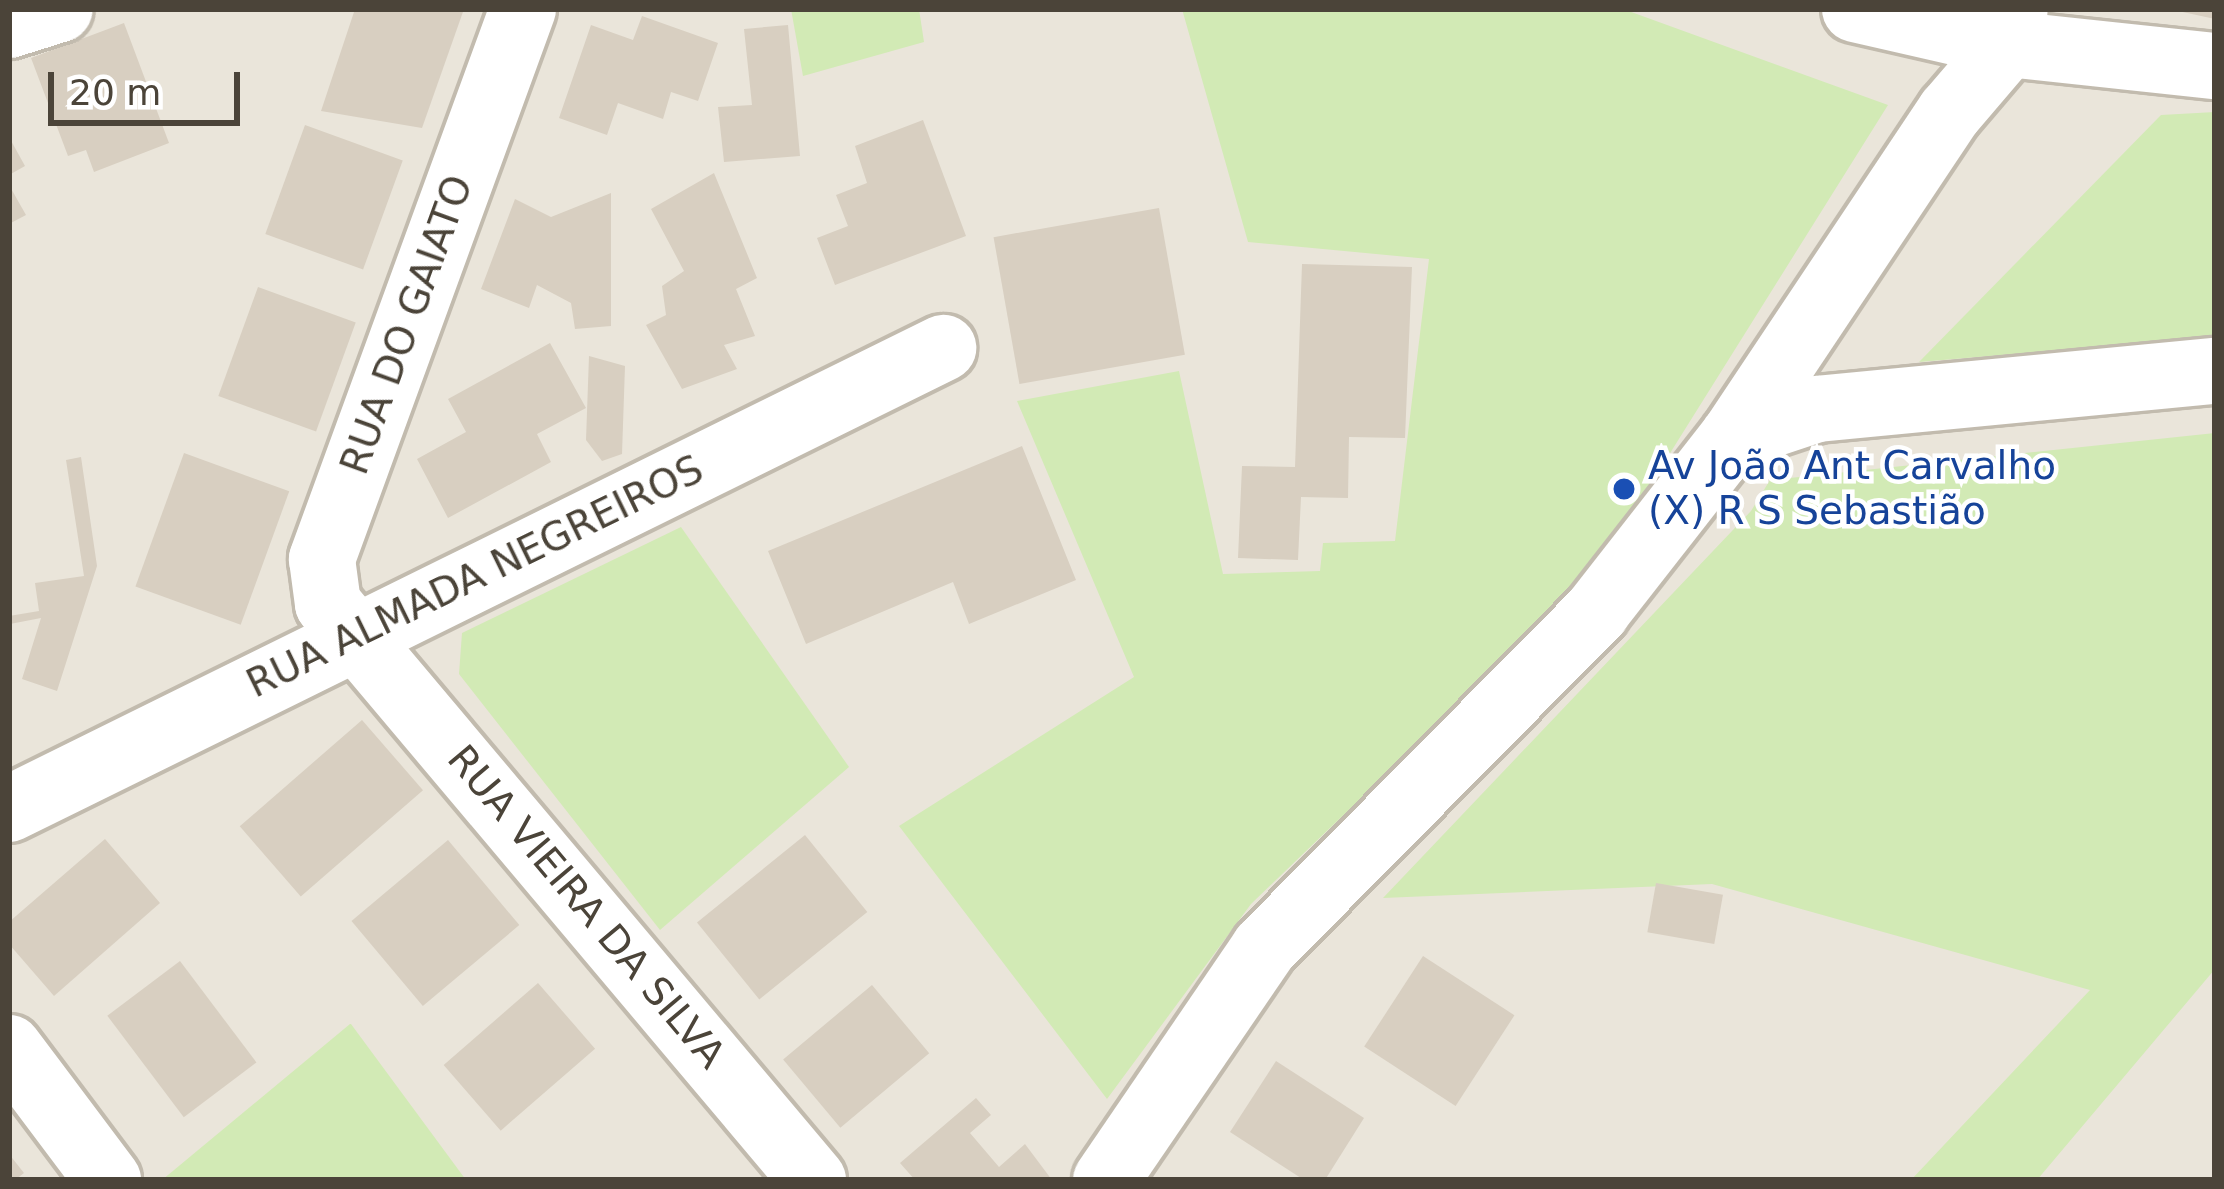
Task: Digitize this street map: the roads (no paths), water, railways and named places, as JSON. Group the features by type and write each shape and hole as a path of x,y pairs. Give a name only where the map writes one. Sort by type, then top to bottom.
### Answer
{"street":[{"path":"9,26 60,9"},
{"name":"RUA DO GAIATO","path":"359,633 328,604 322,560 523,9"},
{"path":"1855,9 2012,27 2215,66"},
{"path":"1106,1180 1264,948 1597,611 1732,436 2012,27"},
{"name":"RUA ALMADA NEGREIROS","path":"9,809 943,349"},
{"path":"1732,436 1816,409 2215,371"},
{"name":"RUA VIEIRA DA SILVA","path":"359,633 813,1180"},
{"path":"9,1048 108,1180"}],"place":[{"name":"Av João Ant Carvalho (X) R S Sebastião","path":"1624,489"}]}
